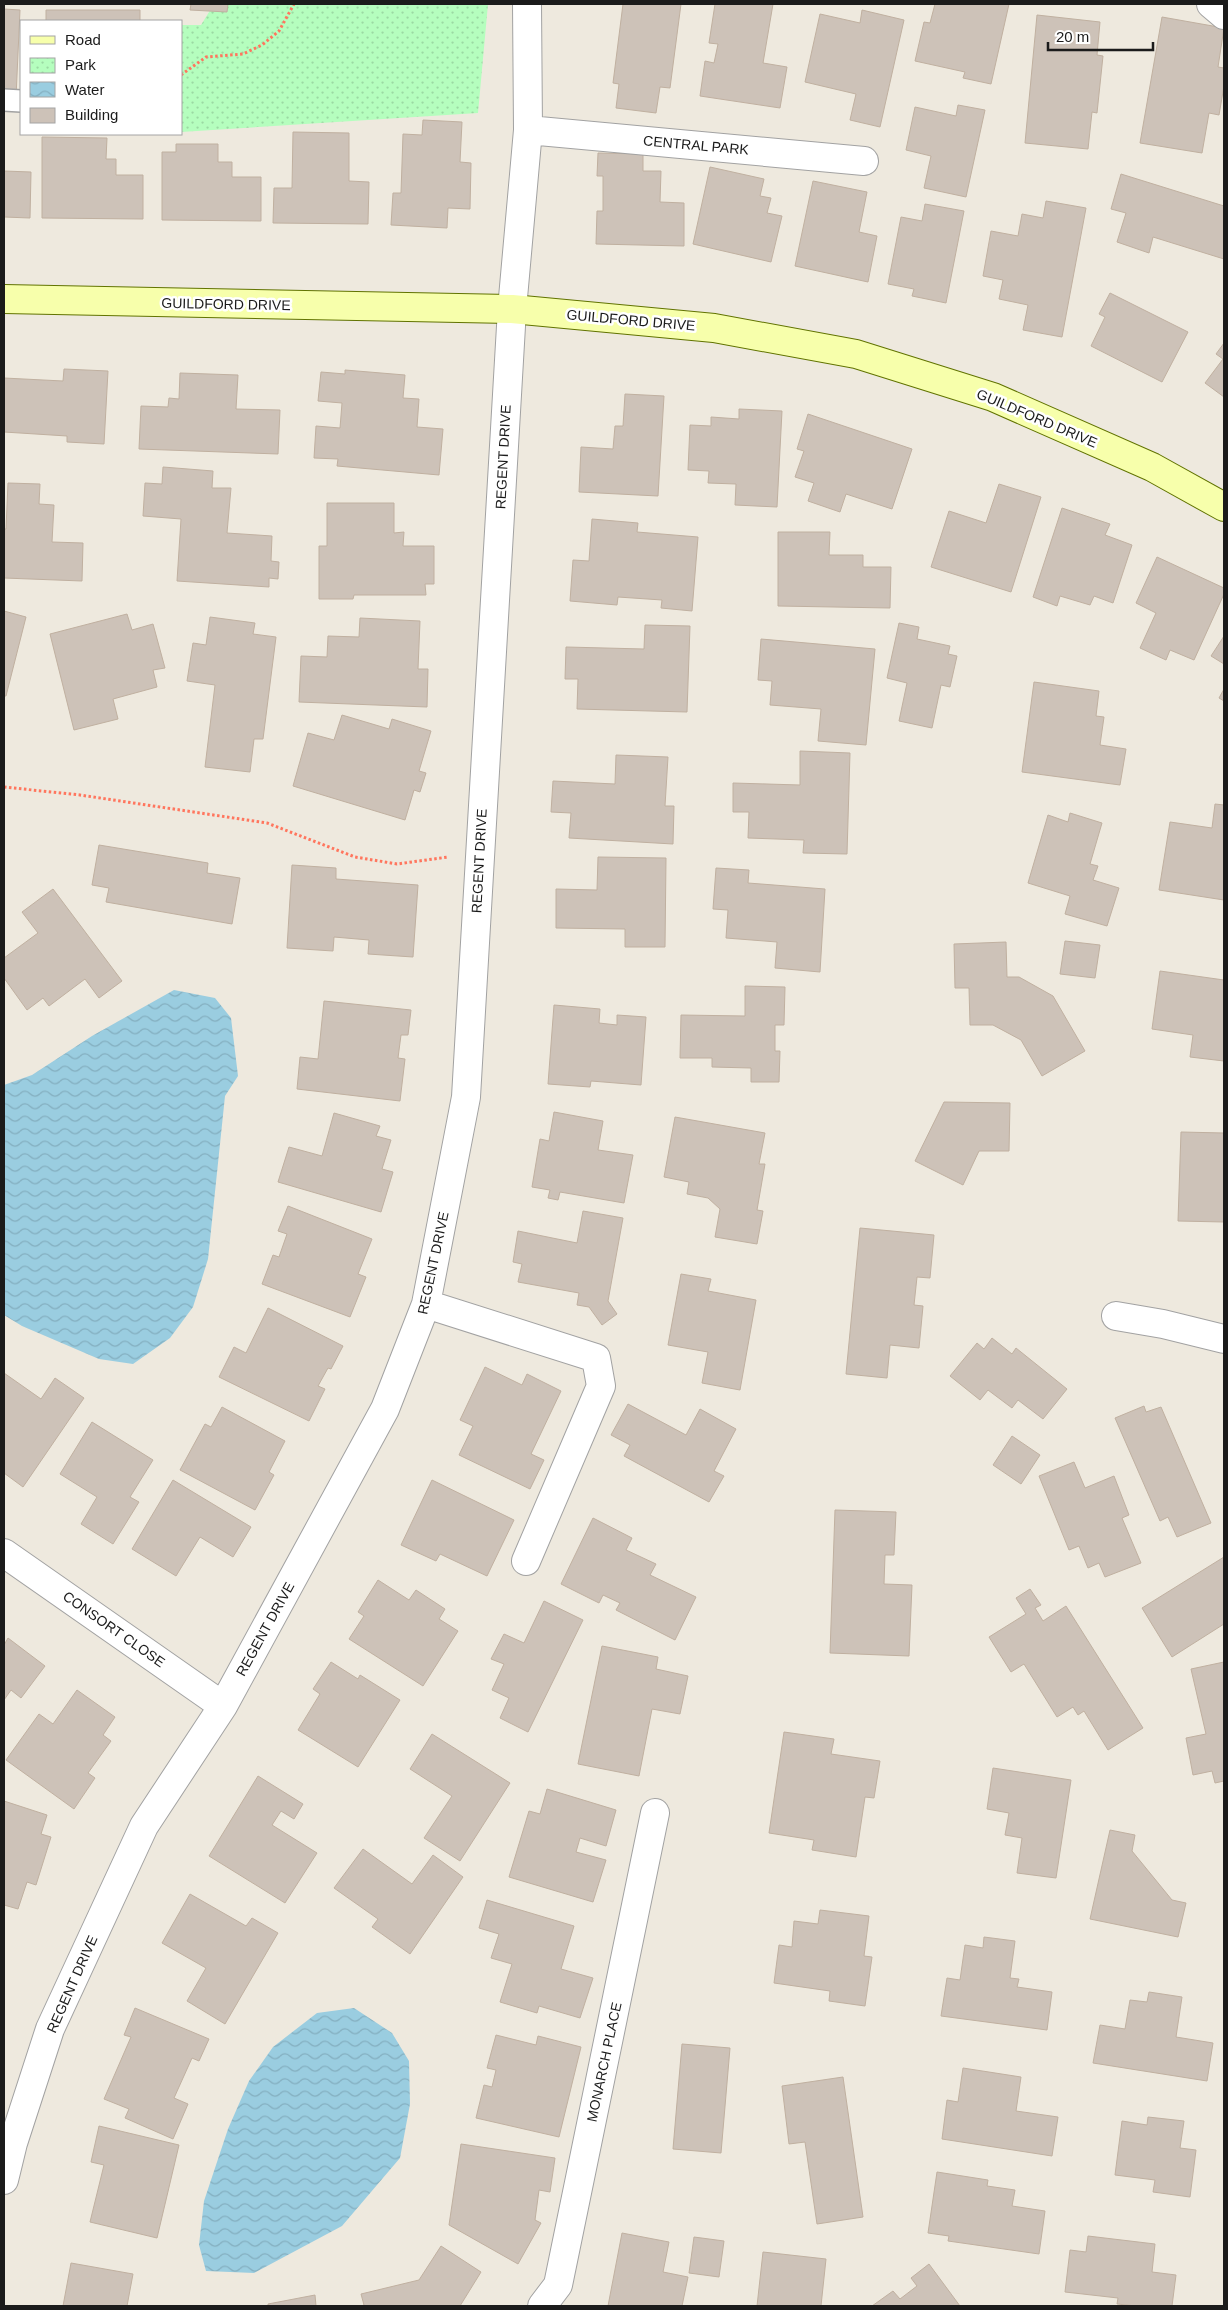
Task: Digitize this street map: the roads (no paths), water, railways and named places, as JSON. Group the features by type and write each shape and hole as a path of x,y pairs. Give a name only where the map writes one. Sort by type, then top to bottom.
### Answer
{"street":[{"path":"512,309 528,130 527,4"},
{"path":"1211,4 1224,15"},
{"name":"CENTRAL PARK","path":"528,130 864,161"},
{"name":"GUILDFORD DRIVE","path":"4,299 512,309 714,328 856,354 993,397 1152,467 1224,507"},
{"name":"REGENT DRIVE","path":"4,2180 13,2144 50,2029 144,1826 223,1706 384,1409 426,1304 466,1097 512,309"},
{"path":"426,1304 596,1358 601,1386 526,1561"},
{"path":"1116,1316 1163,1324 1224,1339"},
{"name":"CONSORT CLOSE","path":"4,1553 223,1706"},
{"name":"MONARCH PLACE","path":"542,2306 558,2286 655,1813"}],"lane":[{"path":"4,100 20,101"}],"water":[{"path":"174,990 215,998 231,1018 238,1076 225,1096 208,1259 193,1307 170,1338 133,1364 99,1359 22,1326 4,1315 4,1085 32,1075 92,1036"},
{"path":"354,2008 392,2033 409,2061 410,2104 400,2158 342,2226 254,2273 206,2271 199,2245 204,2201 228,2129 249,2081 273,2047 317,2013"}]}
